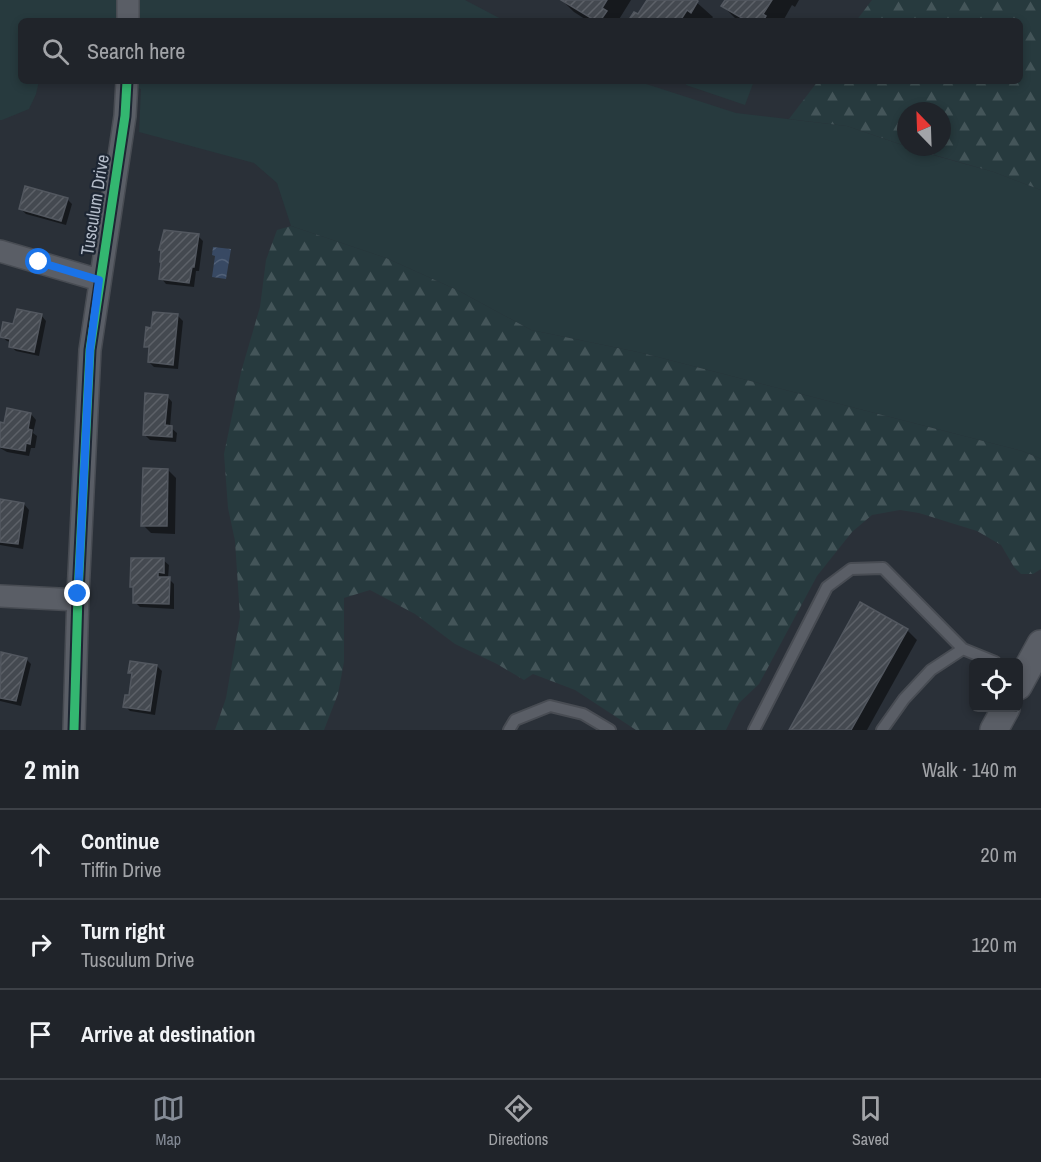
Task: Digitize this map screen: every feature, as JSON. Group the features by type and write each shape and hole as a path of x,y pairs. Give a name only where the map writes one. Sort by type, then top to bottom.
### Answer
{"street":[{"path":"128,0 128,18"},
{"name":"Tusculum Drive","path":"74,730 90,350 99,280 121,150 127,84"},
{"path":"0,251 99,280"},
{"path":"0,596 78,600"},
{"path":"1023,675 1041,644"},
{"path":"994,730 1004,712"}],"lane":[{"path":"753,730 827,588 851,569 883,568 963,649 984,658"},
{"path":"882,730 904,699 931,670 963,649"},
{"path":"509,730 515,720 550,706 584,714 610,730"}],"green space":[{"path":"0,0 465,0 499,18 18,18 18,84 38,84 29,109 0,120"},
{"path":"872,0 1041,0 1041,190 994,172 938,156 951,156 951,102 897,102 897,143 847,126 789,119 816,84 1023,84 1023,18 858,18"},
{"path":"124,84 646,84 736,113 847,126 897,143 897,156 937,156 994,172 1041,190 1041,459 1022,451 642,353 531,330 457,290 386,258 291,226 277,183 254,163 139,132 141,89"},
{"path":"686,84 753,84 745,105"},
{"path":"291,226 386,258 457,290 531,330 642,353 1022,451 1041,459 1041,569 1033,574 1021,574 1001,545 977,531 919,513 900,510 872,515 852,532 817,576 759,684 739,703 726,730 636,730 575,690 533,674 524,680 455,644 415,614 370,590 344,598 344,662 338,694 324,730 215,730 226,698 240,617 235,541 228,508 224,454 241,372 260,307 266,260 277,230"}],"water":[{"path":"213,247 231,249 226,279 212,277 215,256 212,255"}],"building":[{"path":"561,0 607,0 602,8 607,11 602,18 591,18"},
{"path":"647,0 698,1 691,13 687,10 682,18 630,18 634,12 638,14"},
{"path":"725,0 772,0 763,14 766,16 765,18 742,18 721,6"},
{"path":"25,186 68,198 61,221 19,209"},
{"path":"164,230 199,234 189,283 159,279 161,250 159,250"},
{"path":"17,309 42,314 34,352 9,347 10,339 0,337 3,322 13,324"},
{"path":"153,312 178,314 173,365 148,362 149,347 144,347 146,327 151,328"},
{"path":"145,393 168,395 165,425 172,426 172,437 143,435"},
{"path":"7,408 31,413 28,429 32,430 30,444 26,443 25,451 0,447 0,422 4,423"},
{"path":"143,468 168,469 167,526 141,526"},
{"path":"0,499 24,503 18,544 0,542"},
{"path":"131,558 164,558 164,573 158,572 158,577 170,577 169,604 133,603 133,587 130,587"},
{"path":"860,602 908,629 851,730 789,730"},
{"path":"1,652 27,658 16,701 0,698"},
{"path":"130,661 157,665 150,711 123,707 125,695 129,695 132,673 128,673"}],"cycle path":[{"path":"74,730 90,350 125,116 127,84"}],"route":[{"path":"39,262 99,280 86,405 78,594"}]}
